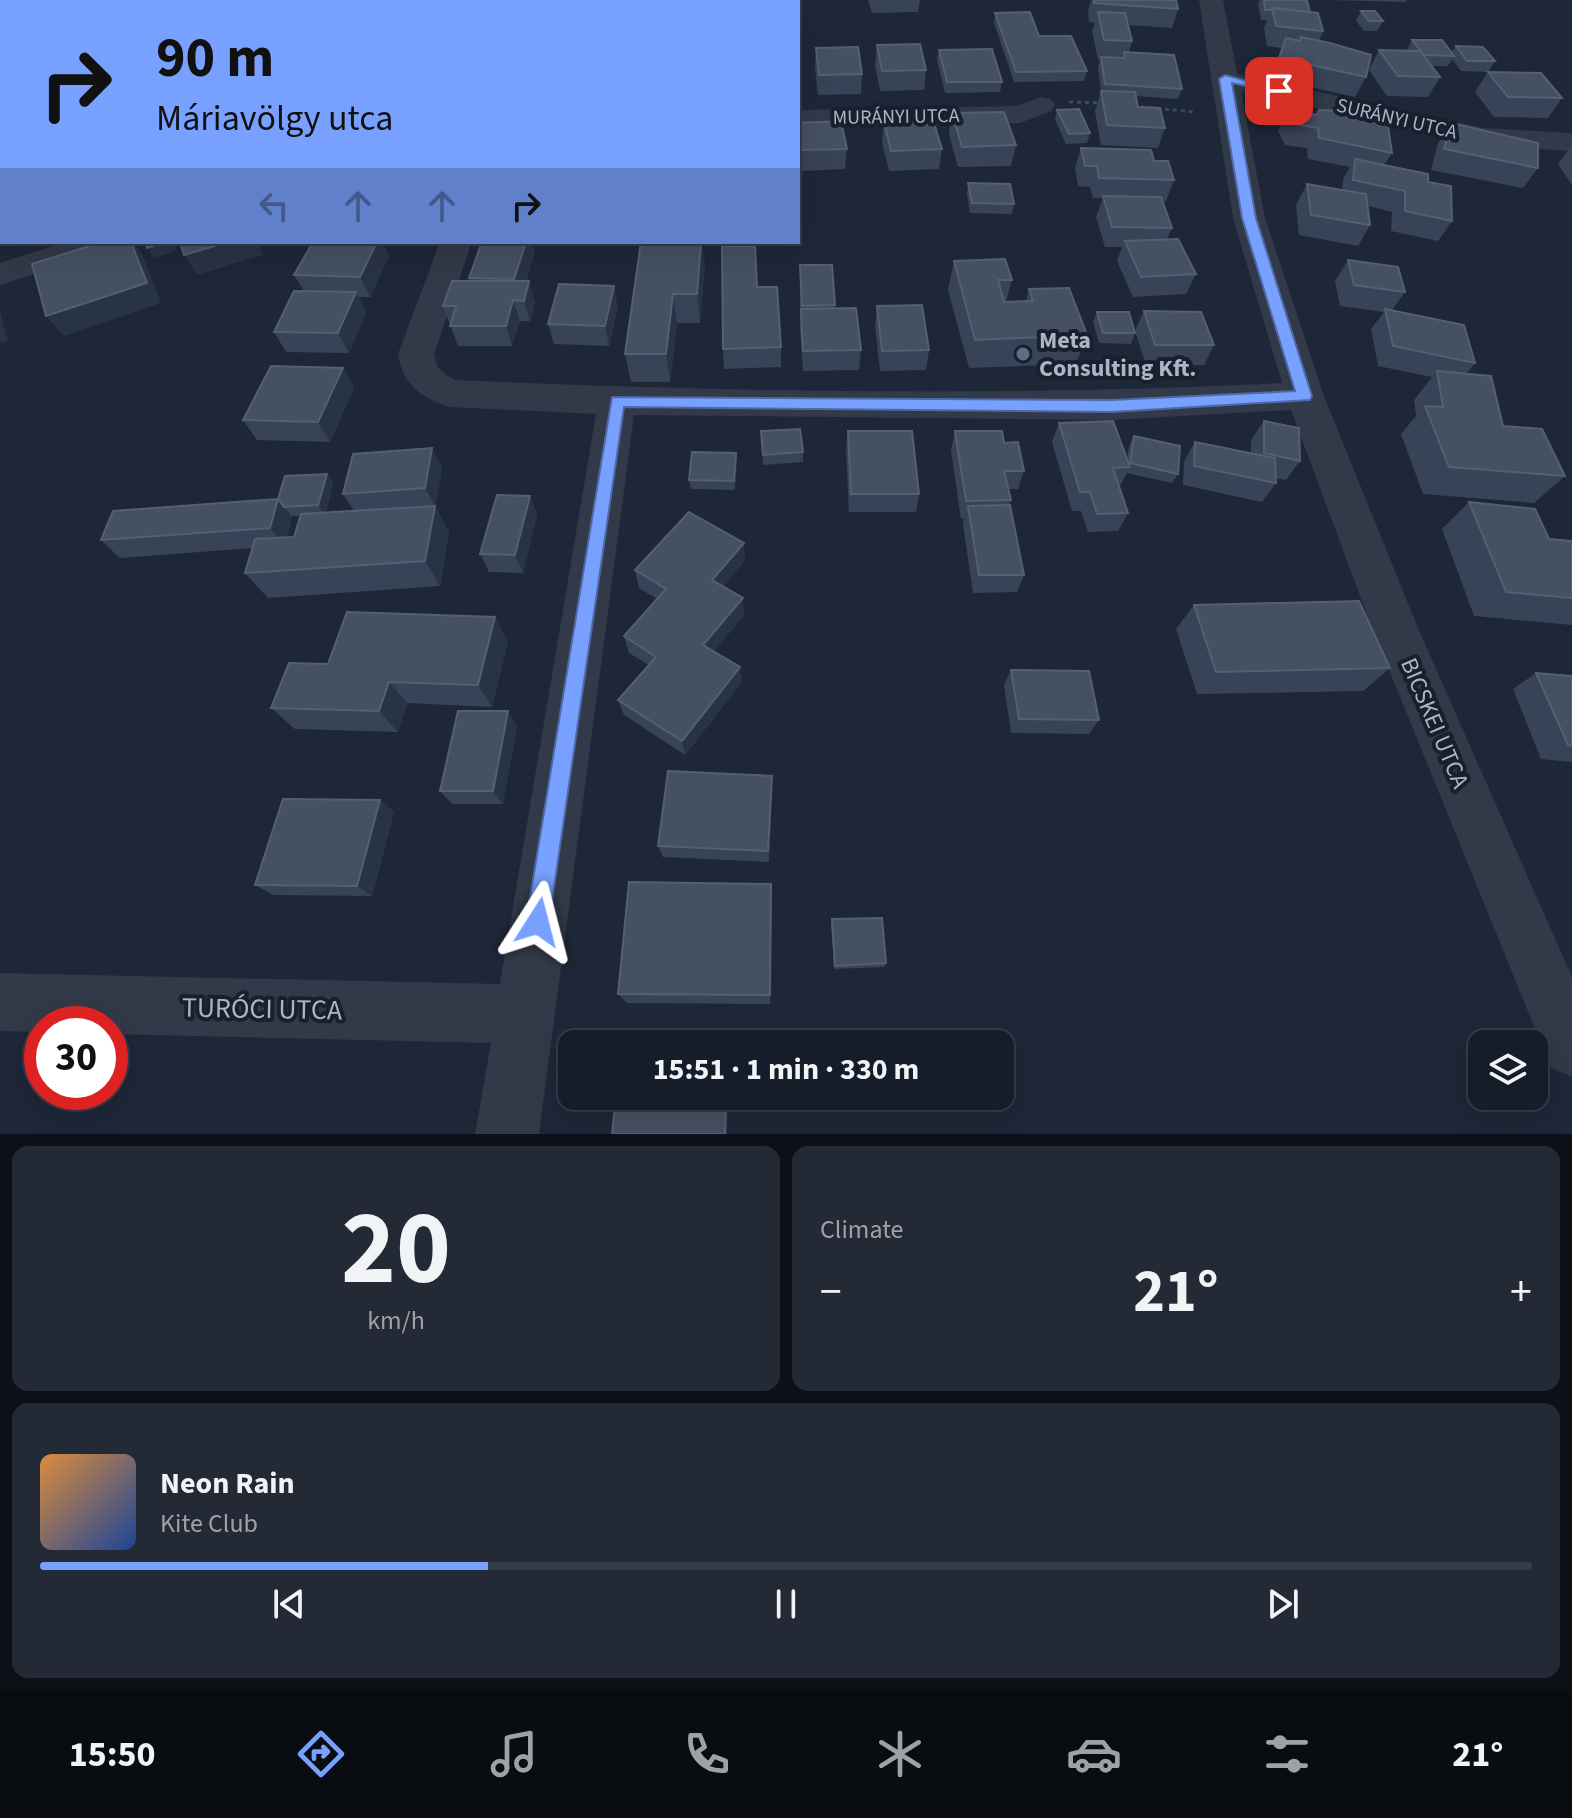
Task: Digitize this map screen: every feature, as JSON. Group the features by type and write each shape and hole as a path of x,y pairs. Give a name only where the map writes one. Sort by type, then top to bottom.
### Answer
{"street":[{"name":"BICSKEI UTCA","path":"1211,0 1249,218 1305,396 1395,628 1572,1047"},
{"name":"SURÁNYI UTCA","path":"1225,79 1483,137 1572,142"},
{"name":"MURÁNYI UTCA","path":"800,119 1020,114 1041,105"},
{"path":"0,274 94,244"},
{"path":"455,244 416,354 418,370 428,385 450,393 478,397 617,401 1112,406 1305,396"},
{"path":"507,1134 617,401"},
{"name":"TURÓCI UTCA","path":"0,1002 523,1014"}],"path":[{"path":"1090,102 1106,103"},
{"path":"1121,105 1232,115"}],"building":[{"path":"1094,0 1176,0 1178,9 1094,3"},
{"path":"1264,0 1307,0 1310,12 1265,10"},
{"path":"1272,8 1318,13 1323,31 1276,26"},
{"path":"1361,11 1375,11 1383,21 1369,21"},
{"path":"1030,12 1039,36 1071,36 1087,71 1016,72 995,13"},
{"path":"1098,12 1125,13 1132,41 1104,40"},
{"path":"1301,37 1371,55 1366,77 1279,58 1286,38 1300,41"},
{"path":"1412,40 1442,40 1454,56 1424,55"},
{"path":"920,44 926,70 882,71 877,45"},
{"path":"1456,46 1483,47 1495,61 1467,61"},
{"path":"858,47 862,74 819,75 816,48"},
{"path":"992,49 1002,82 947,82 939,50"},
{"path":"1379,50 1420,51 1440,77 1398,76"},
{"path":"1124,52 1174,55 1182,89 1105,84 1101,57 1125,58"},
{"path":"1488,72 1541,73 1562,98 1508,97"},
{"path":"1101,91 1135,92 1138,107 1160,108 1165,128 1107,125"},
{"path":"1079,109 1090,133 1069,134 1057,110"},
{"path":"1319,110 1361,112 1370,122 1388,126 1392,153 1319,138 1318,128 1295,124 1288,111 1317,115"},
{"path":"1004,112 1016,145 962,147 952,113"},
{"path":"933,120 942,149 891,151 884,122"},
{"path":"841,121 847,149 802,150 800,123"},
{"path":"1451,123 1538,143 1538,168 1444,149"},
{"path":"1081,148 1151,150 1154,161 1168,161 1174,180 1099,178 1097,166 1085,166"},
{"path":"1355,159 1428,174 1428,182 1451,186 1452,221 1405,211 1405,191 1353,180"},
{"path":"968,183 1010,184 1014,204 972,203"},
{"path":"1307,184 1366,194 1370,225 1311,215"},
{"path":"1103,196 1161,197 1172,228 1112,227"},
{"path":"1178,239 1196,274 1141,277 1125,241"},
{"path":"96,244 132,244 147,283 46,316 32,264"},
{"path":"181,244 221,244 184,255"},
{"path":"312,244 376,244 360,277 294,275"},
{"path":"481,244 525,244 514,279 469,278"},
{"path":"641,244 701,244 697,294 673,294 666,354 625,354"},
{"path":"722,246 755,246 757,287 777,287 781,347 723,349"},
{"path":"1005,259 1012,280 998,280 1004,302 1033,301 1029,289 1069,288 1087,335 975,340 954,261"},
{"path":"1348,260 1398,267 1405,292 1354,285"},
{"path":"800,265 832,265 835,305 802,306"},
{"path":"452,281 529,281 524,301 513,300 506,326 450,326 456,306 443,306"},
{"path":"559,284 614,286 605,326 548,324"},
{"path":"294,291 356,292 338,333 274,332"},
{"path":"922,305 929,350 882,351 877,306"},
{"path":"856,308 861,350 803,351 801,309"},
{"path":"1385,309 1464,325 1475,363 1393,346"},
{"path":"1144,311 1201,312 1214,345 1155,345"},
{"path":"1097,312 1129,312 1135,333 1103,333"},
{"path":"271,366 343,368 318,422 243,420"},
{"path":"1437,371 1491,376 1503,426 1542,429 1565,476 1449,467 1425,406 1443,407"},
{"path":"1113,421 1130,467 1113,468 1128,513 1097,514 1090,492 1080,492 1059,423"},
{"path":"1264,421 1299,428 1300,461 1264,453"},
{"path":"800,429 803,452 763,455 761,431"},
{"path":"848,431 912,431 919,494 851,494"},
{"path":"955,431 1002,431 1004,443 1018,442 1024,471 1004,471 1011,500 966,501"},
{"path":"1134,436 1180,446 1178,474 1130,463"},
{"path":"1195,442 1275,458 1276,483 1194,466"},
{"path":"432,448 425,488 343,494 353,454"},
{"path":"692,452 736,453 734,481 689,480"},
{"path":"327,474 318,505 284,507 278,499 285,476"},
{"path":"497,495 530,496 515,555 480,554"},
{"path":"278,499 270,528 101,540 113,511"},
{"path":"1469,502 1535,509 1549,539 1572,541 1572,598 1506,592"},
{"path":"1010,505 1024,575 979,575 968,506"},
{"path":"435,506 425,561 245,573 255,539 294,537 301,514"},
{"path":"689,512 744,543 712,580 743,598 703,645 740,667 682,741 618,700 656,657 624,636 666,589 635,570"},
{"path":"1359,601 1390,668 1216,672 1194,605"},
{"path":"347,612 495,617 478,685 389,682 379,711 271,708 289,663 328,664"},
{"path":"1011,670 1089,671 1099,720 1019,719"},
{"path":"1536,673 1572,676 1572,746 1568,745"},
{"path":"458,711 508,711 493,791 440,791"},
{"path":"668,771 772,776 768,851 658,846"},
{"path":"283,799 380,800 357,886 255,885"},
{"path":"629,882 771,884 770,995 618,994"},
{"path":"882,918 886,963 835,966 832,919"},
{"path":"615,1110 726,1110 725,1134 612,1134"}],"place":[{"name":"Meta Consulting Kft.","path":"1023,354"}],"route":[{"path":"538,922 617,401 1112,406 1305,396 1249,218 1225,79 1279,91"}]}
